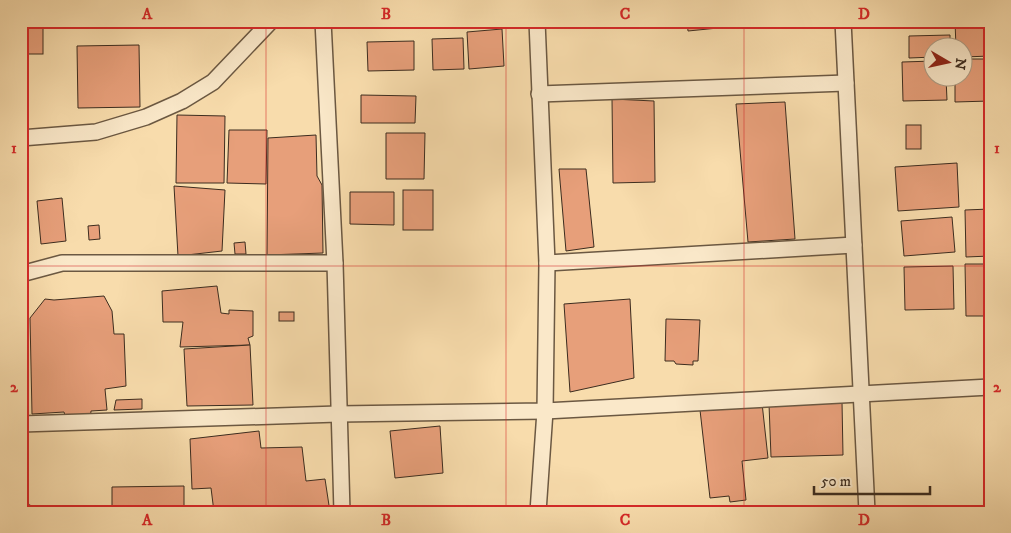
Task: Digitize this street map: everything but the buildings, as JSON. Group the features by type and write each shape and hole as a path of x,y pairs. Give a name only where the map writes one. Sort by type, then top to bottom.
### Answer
{"street":[{"path":"21,138 96,132 146,117 182,101 213,82 271,21"},
{"path":"323,21 335,263 342,512"},
{"path":"536,21 547,263 545,412 538,512"},
{"path":"843,21 867,512"},
{"path":"539,94 846,83"},
{"path":"547,263 854,245"},
{"path":"21,274 62,264 335,263"},
{"path":"21,424 338,414 545,412 990,387"},
{"path":"21,509 25,512"}]}
